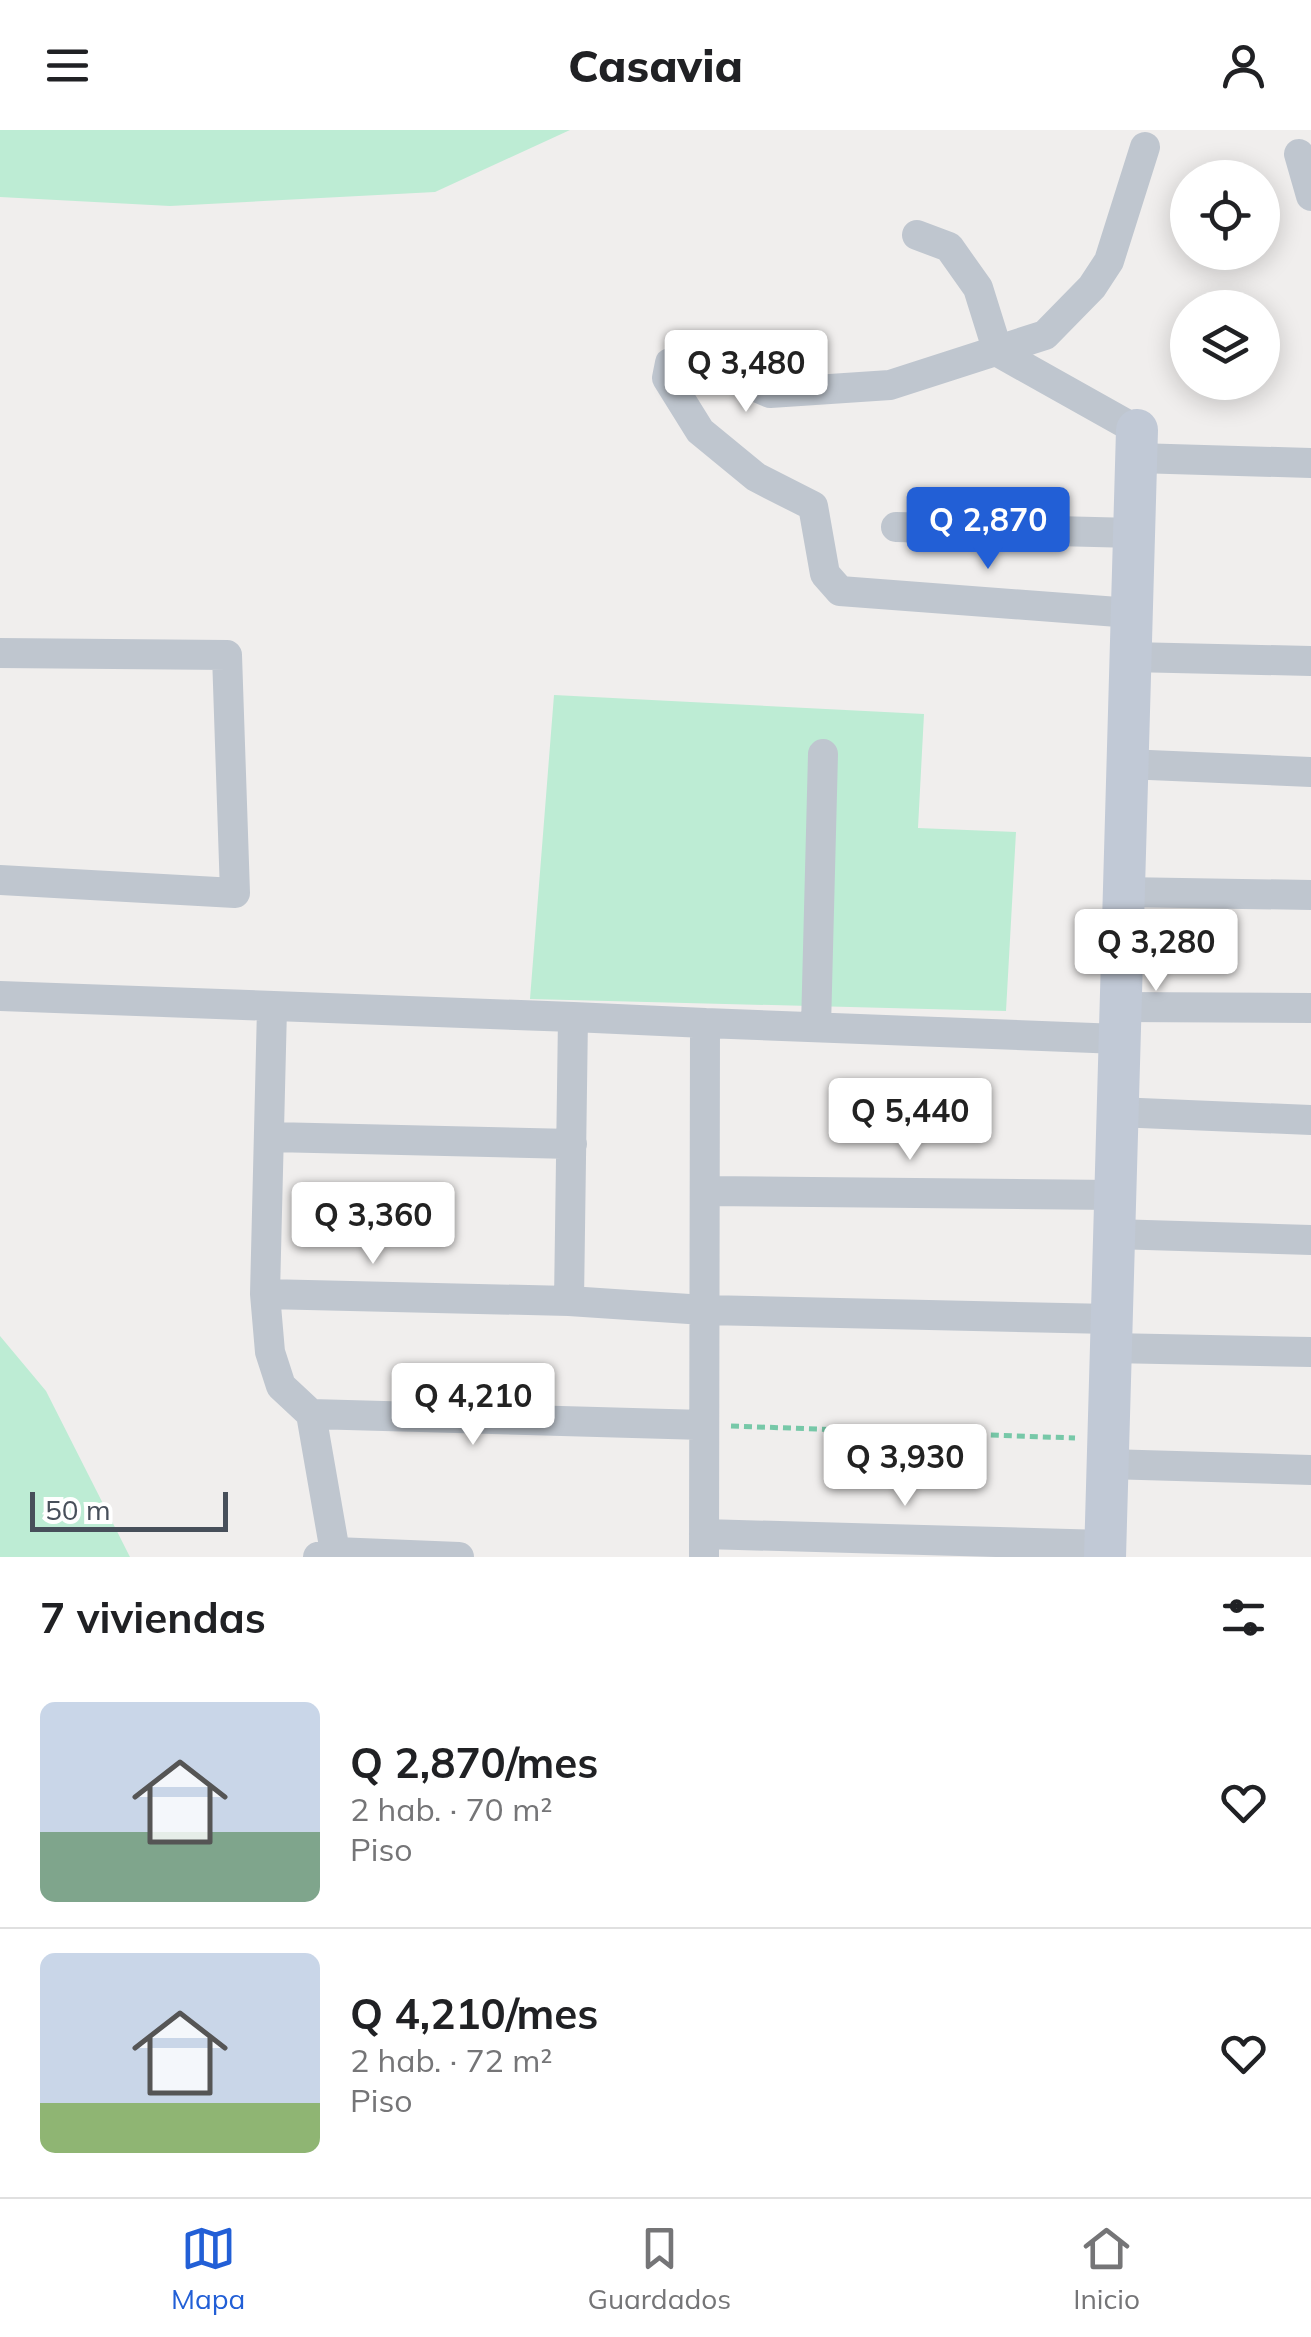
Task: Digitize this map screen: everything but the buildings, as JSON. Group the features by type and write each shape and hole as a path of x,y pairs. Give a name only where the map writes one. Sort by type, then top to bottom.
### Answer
{"street":[{"path":"1131,613 840,591 825,574 813,506 756,477 700,431 668,378 670,363 688,358 770,393 890,384 1044,335 1092,287 1109,261 1145,147"},
{"path":"1299,154 1311,196"},
{"path":"916,234 949,247 978,288 998,352 1137,444 1311,463"},
{"path":"705,1023 704,1545 1105,1551 1137,444"},
{"path":"896,527 1134,533"},
{"path":"0,653 228,656 235,893 0,880"},
{"path":"1130,657 1311,661"},
{"path":"816,1027 823,754"},
{"path":"1126,764 1311,772"},
{"path":"1122,892 1311,894"},
{"path":"0,996 816,1027 1119,1023 1311,1008"},
{"path":"272,1008 264,1294 270,1352 281,1386 311,1414 327,1554 460,1557"},
{"path":"568,1300 573,1018"},
{"path":"1116,1112 1311,1120"},
{"path":"271,1138 572,1144"},
{"path":"705,1191 1114,1215 1311,1240"},
{"path":"264,1294 568,1300 1111,1333 1311,1352"},
{"path":"311,1414 704,1425"},
{"path":"1108,1452 1311,1470"}],"path":[{"path":"704,1425 1108,1452"}],"green space":[{"path":"0,130 570,130 435,192 170,206 0,197"},
{"path":"554,695 924,714 918,828 1016,832 1006,1011 530,999"},
{"path":"0,1336 46,1391 130,1557 0,1557"}]}
